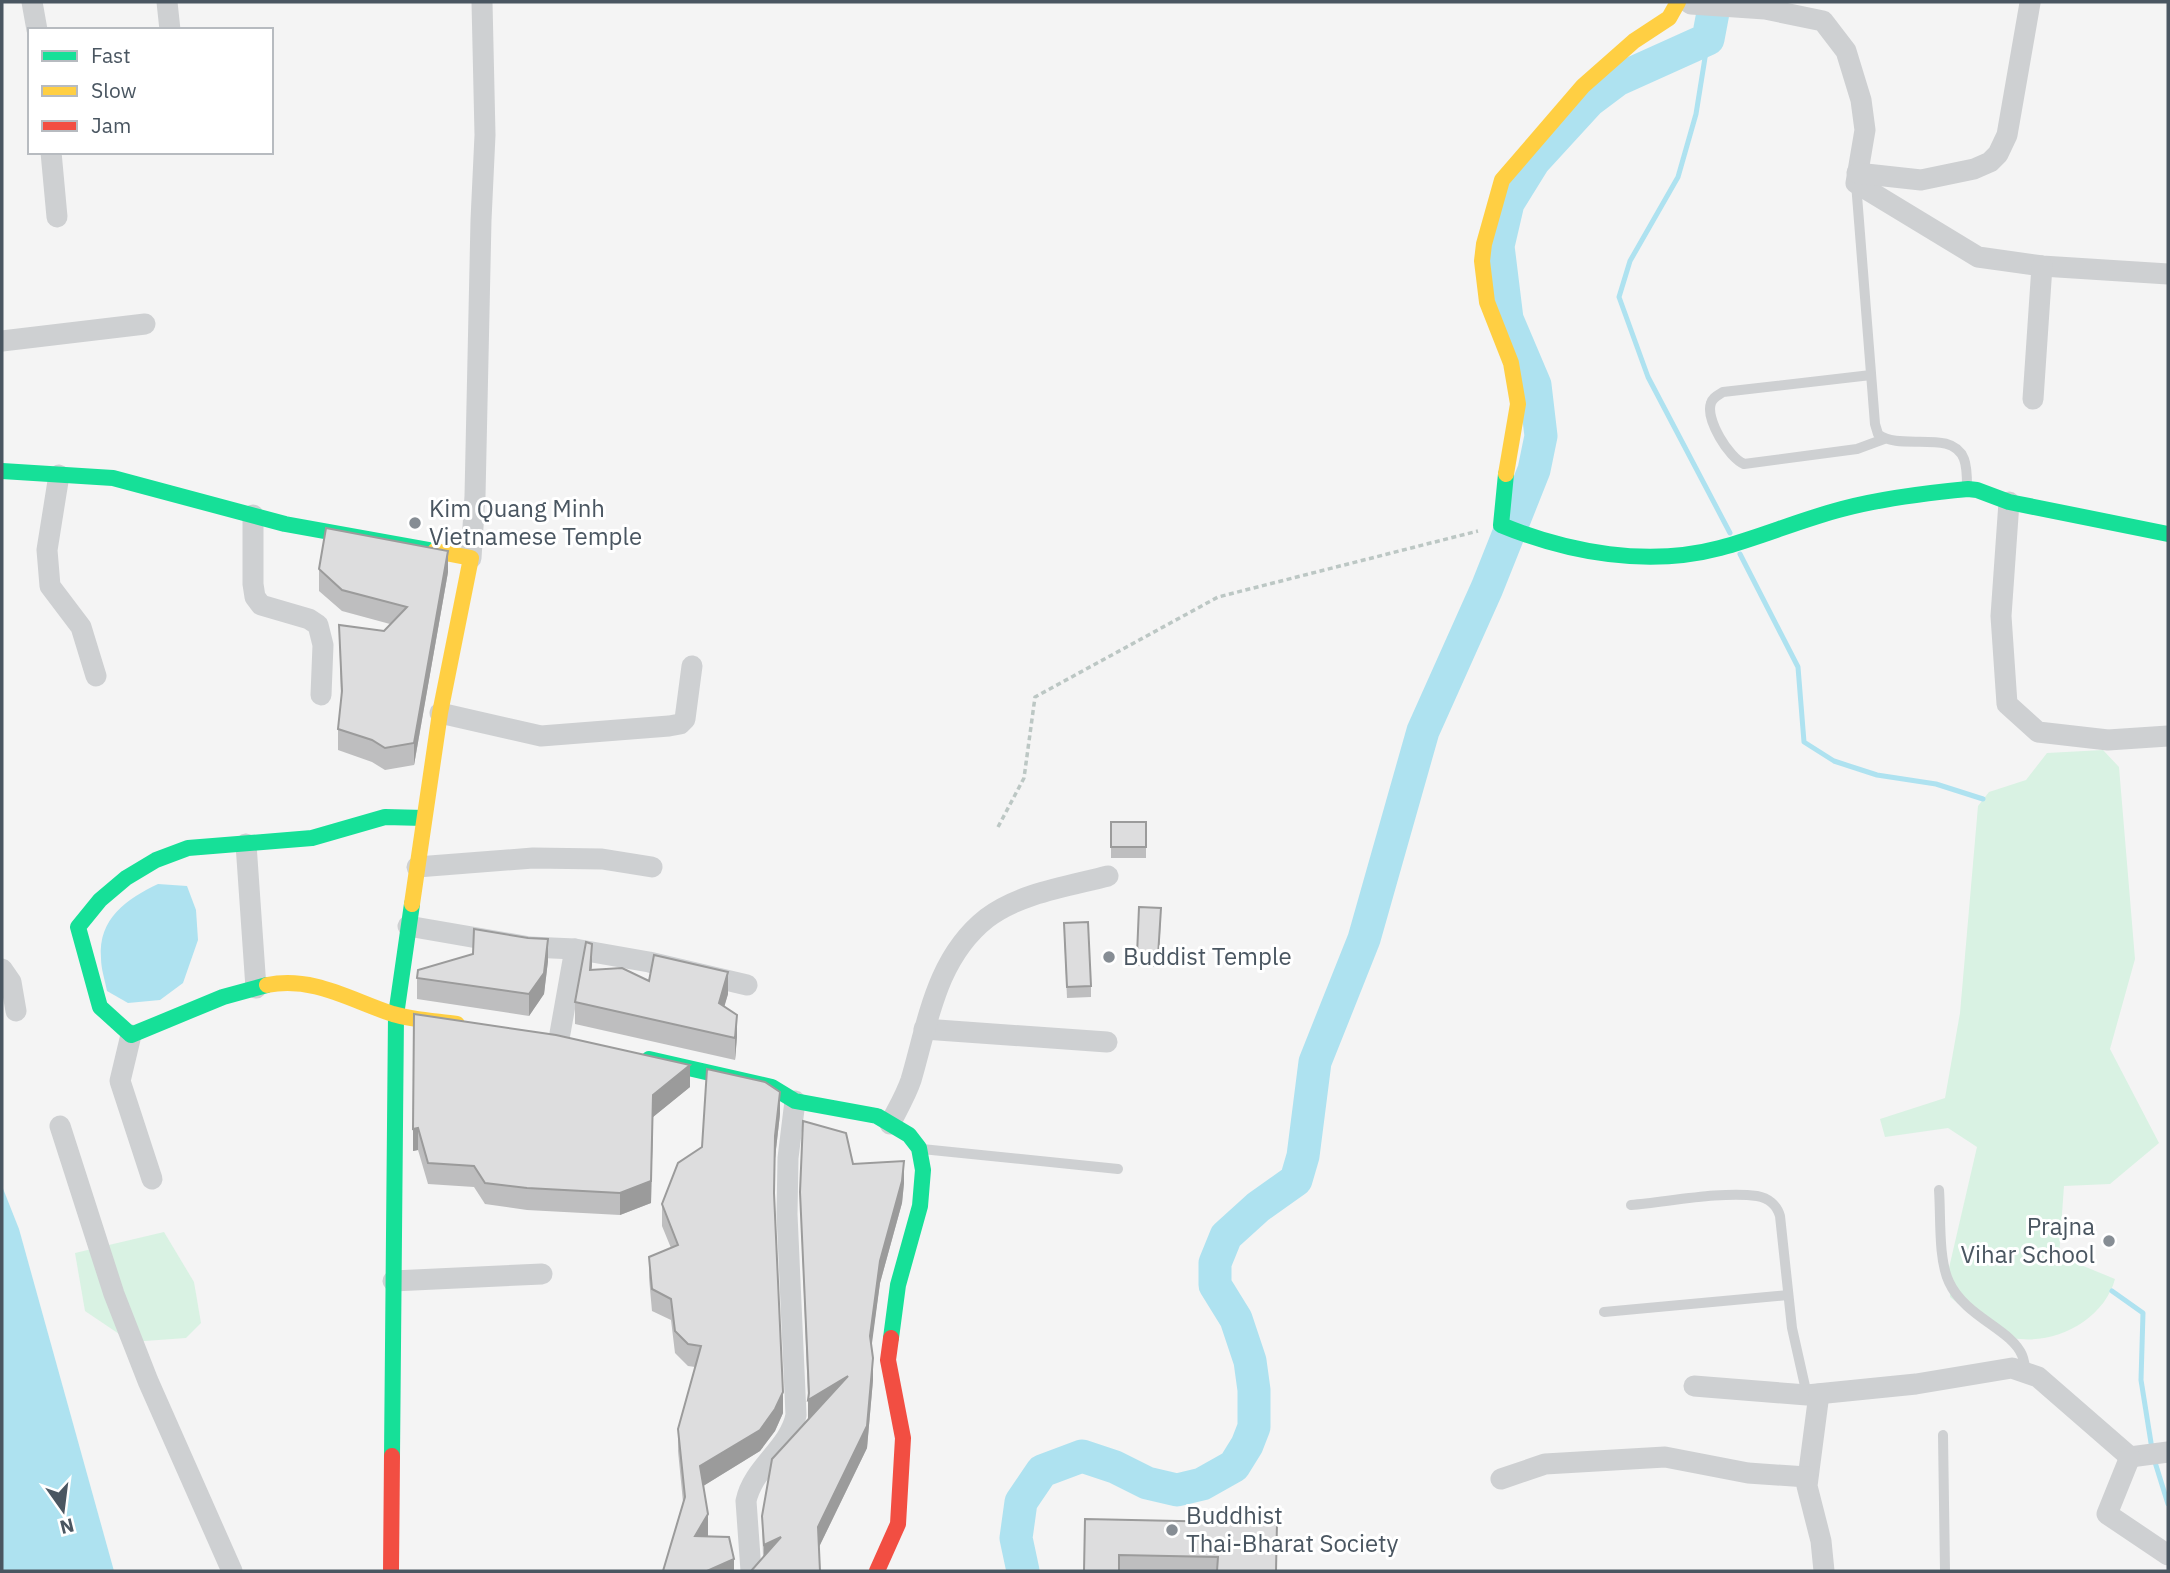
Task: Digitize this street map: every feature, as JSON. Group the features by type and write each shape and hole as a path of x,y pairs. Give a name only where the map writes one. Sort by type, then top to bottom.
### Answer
{"street":[{"path":"33,2 37,28"},
{"path":"167,2 170,28"},
{"path":"391,1571 396,1015 440,713 471,558 485,135 482,2"},
{"path":"1678,2 1669,18 1626,48 1583,86 1502,180 1484,244 1482,261 1487,302 1511,363 1518,404 1507,465 1501,525 1525,537 1558,545 1653,557 1718,549 1841,509 1883,500 1968,489 2009,502 2168,534"},
{"path":"1688,2 1765,9 1823,21 1846,51 1861,100 1865,130 1856,178"},
{"path":"1856,178 1921,180 1973,169 1990,162 1998,154 2007,135 2030,3"},
{"path":"51,154 57,217"},
{"path":"1856,178 1978,257 2113,273 2168,274"},
{"path":"2033,399 2042,266"},
{"path":"2,341 145,324"},
{"path":"2,471 113,478 285,524 471,558"},
{"path":"59,474 47,550 50,586 81,627 96,676"},
{"path":"2009,502 2001,616 2007,704 2038,732 2108,740 2168,736"},
{"path":"253,515 255,597 261,605 309,619 318,625 323,645 321,695"},
{"path":"440,713 541,736 680,724 685,719 692,666"},
{"path":"131,1035 100,1007 78,927 90,908 107,893 155,861 188,848 312,838 385,817 424,818"},
{"path":"246,844 256,988"},
{"path":"416,867 533,858 602,859 652,867"},
{"path":"890,1124 910,1083 934,993 946,969 969,936 988,917 1024,899 1108,876"},
{"path":"408,926 530,947 575,949 649,962 747,985"},
{"path":"559,1040 575,949"},
{"path":"2,969 11,982 16,1011"},
{"path":"131,1035 216,998 256,988 294,983 318,985 396,1015 477,1027"},
{"path":"924,1029 1107,1042"},
{"path":"131,1035 120,1081 152,1179"},
{"path":"639,1057 772,1087 795,1101 877,1116 909,1135 919,1149 923,1170 920,1206 898,1285 888,1360 903,1438 898,1524 877,1571"},
{"path":"751,1571 746,1514 748,1492 794,1427 796,1415 787,1214 788,1158 795,1101"},
{"path":"60,1126 114,1294 148,1381 232,1571"},
{"path":"393,1281 542,1274"},
{"path":"1694,1386 1813,1395 1916,1384 2012,1368 2038,1377 2138,1457 2168,1452"},
{"path":"1813,1395 1807,1486 1821,1541 1824,1571"},
{"path":"1501,1479 1545,1464 1658,1457 1683,1459 1748,1473 1807,1477"},
{"path":"2138,1457 2107,1514 2168,1555"}],"lane":[{"path":"1856,178 1875,424 1878,434 1884,439"},
{"path":"1871,375 1723,392 1714,398 1709,406 1710,418 1732,456 1744,464 1857,449 1884,439 1951,445 1960,451 1965,461 1968,489"},
{"path":"919,1149 1118,1169"},
{"path":"1939,1190 1944,1268 1948,1281 1969,1309 2017,1346 2023,1356 2025,1371"},
{"path":"1631,1205 1730,1196 1757,1196 1775,1205 1780,1216 1792,1328 1813,1395"},
{"path":"1604,1312 1788,1295"},
{"path":"1943,1435 1945,1571"}],"path":[{"path":"998,827 1024,778 1035,697 1218,597 1501,525"}],"green space":[{"path":"2103,750 2119,767 2135,959 2110,1049 2159,1143 2110,1184 2064,1186 2059,1256 2115,1279 2100,1307 2089,1318 2060,1334 2045,1338 2013,1338 1989,1327 1950,1297 1949,1268 1977,1147 1948,1128 1885,1137 1880,1119 1945,1098 1960,1013 1978,806 1989,792 2026,780 2047,753"},
{"path":"164,1232 194,1282 201,1323 186,1338 131,1342 85,1311 75,1253"}],"water":[{"path":"158,884 187,886 196,910 198,940 183,983 160,1000 128,1003 107,991 101,962 104,932 126,903"},
{"path":"2,1186 19,1229 114,1571 2,1571"}],"building":[{"path":"326,528 448,551 414,743 385,748 372,740 338,729 342,691 339,625 384,631 407,607 342,590 319,569"},
{"path":"1111,822 1146,822 1146,847 1111,847"},
{"path":"1139,907 1161,908 1158,956 1137,955"},
{"path":"1088,922 1091,986 1067,987 1064,923"},
{"path":"474,929 548,939 544,973 529,994 417,978 418,970 473,954"},
{"path":"586,942 592,944 590,970 622,968 649,981 654,955 728,972 719,1003 737,1015 735,1038 575,1002"},
{"path":"414,1014 556,1035 690,1065 653,1095 651,1181 620,1193 527,1188 485,1183 474,1166 428,1163 418,1128 413,1129"},
{"path":"707,1069 765,1082 780,1092 775,1136 774,1193 783,1392 760,1430 700,1466 708,1514 695,1536 729,1537 734,1559 707,1571 663,1571 685,1497 678,1429 701,1346 688,1344 675,1331 671,1299 652,1289 649,1257 678,1245 662,1204 678,1163 702,1147"},
{"path":"803,1121 846,1133 853,1164 904,1161 902,1181 880,1261 870,1336 873,1358 867,1426 818,1527 820,1571 751,1571 781,1537 764,1545 762,1516 772,1459 848,1376 808,1400 800,1192"},
{"path":"1085,1519 1277,1523 1276,1571 1217,1571 1218,1557 1119,1555 1119,1571 1084,1571"}],"waterway":[{"path":"1023,1571 1016,1538 1021,1502 1042,1471 1082,1456 1115,1467 1147,1483 1177,1490 1202,1484 1234,1466 1247,1445 1254,1427 1254,1390 1250,1361 1236,1319 1215,1285 1215,1263 1226,1236 1258,1207 1296,1180 1303,1156 1315,1062 1364,939 1423,731 1487,588 1534,470 1541,436 1535,385 1507,319 1498,246 1508,203 1534,161 1589,101 1617,80 1708,39 1715,2"},
{"path":"1708,39 1696,114 1678,177 1630,261 1619,297 1648,377 1730,533"},
{"path":"1740,554 1798,667 1804,742 1834,761 1877,775 1936,784 1983,799"},
{"path":"2112,1291 2143,1313 2141,1380 2152,1449"},
{"path":"2154,1459 2168,1504"}],"traffic: fast":[{"path":"2,471 113,478 285,524 435,551"},
{"path":"1506,474 1501,525 1554,543 1609,554 1693,554 1735,544 1857,505 1968,489 2009,502 2168,534"},
{"path":"267,985 223,997 131,1035 100,1007 78,927 100,900 126,878 156,860 188,848 312,838 385,817 424,818"},
{"path":"392,1456 396,1015 412,904"},
{"path":"649,1059 772,1087 795,1101 877,1116 909,1135 919,1148 923,1170 920,1206 898,1285 891,1338"}],"traffic: slow":[{"path":"1506,474 1518,404 1511,363 1487,302 1482,261 1484,244 1502,180 1583,86 1634,41 1669,18 1678,2"},
{"path":"412,904 440,713 471,558 435,551"},
{"path":"267,985 284,983 316,987 401,1016 457,1024"}],"traffic: jam":[{"path":"877,1571 898,1524 903,1438 888,1360 891,1338"},
{"path":"391,1571 392,1456"}],"place":[{"name":"Kim Quang Minh Vietnamese Temple","path":"415,523"},
{"name":"Buddist Temple","path":"1109,957"},
{"name":"Prajna Vihar School","path":"2109,1241"},
{"name":"Buddhist Thai-Bharat Society","path":"1172,1530"}]}
